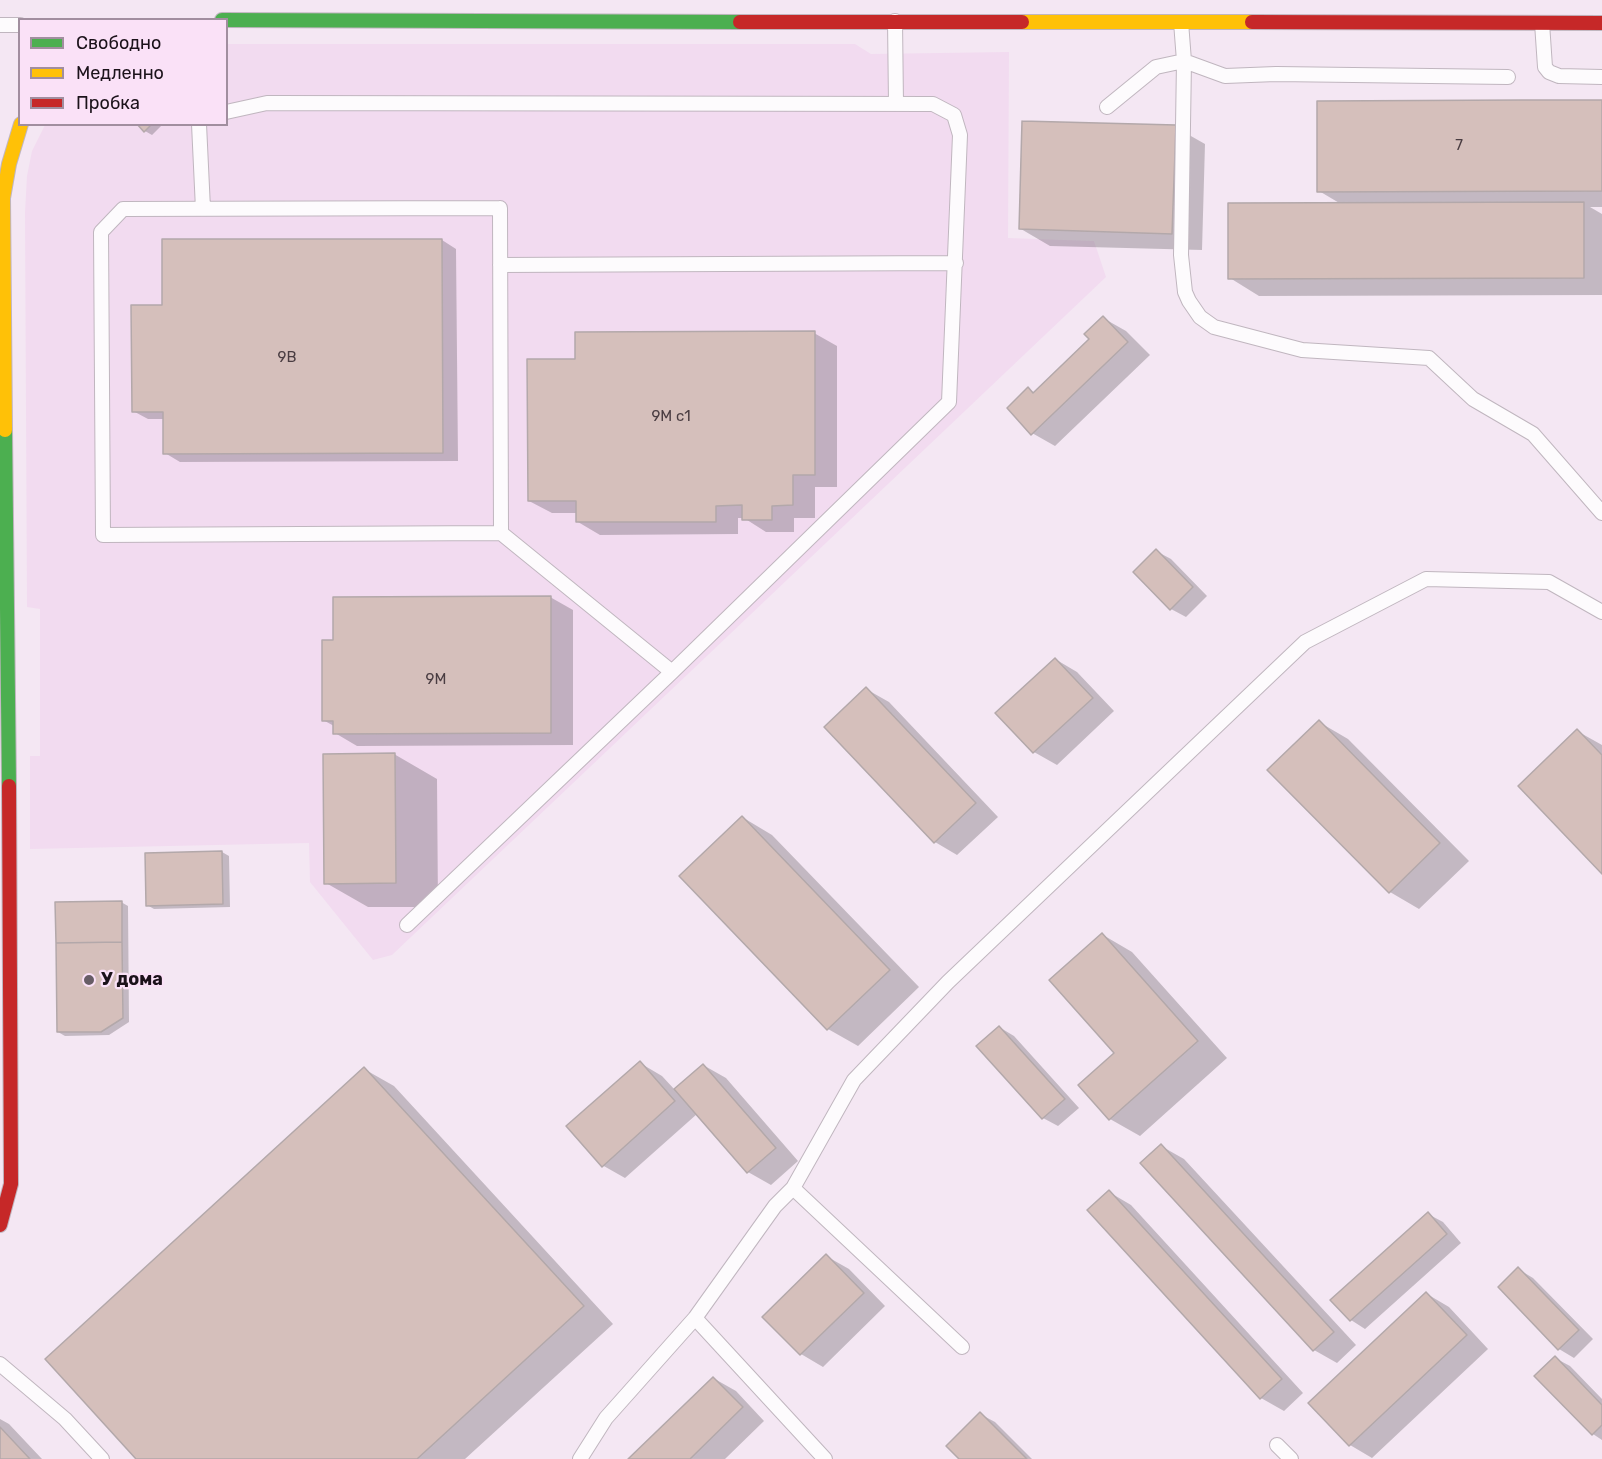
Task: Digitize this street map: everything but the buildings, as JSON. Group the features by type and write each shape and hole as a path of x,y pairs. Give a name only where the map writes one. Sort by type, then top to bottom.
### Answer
{"street":[{"path":"228,20 1602,23"},
{"path":"0,1225 11,1184 4,772 3,198 4,164 20,126"}],"lane":[{"path":"895,21 896,104"},
{"path":"1181,22 1184,61 1181,255 1185,292 1188,301 1200,316 1214,327 1302,350 1429,358 1473,399 1533,434 1602,513"},
{"path":"1542,22 1545,67 1549,72 1559,76 1602,77"},
{"path":"0,25 18,25"},
{"path":"1107,107 1156,67 1184,61 1226,76 1276,74 1508,77"},
{"path":"228,112 267,103 933,104 954,115 960,135 949,402 672,672 407,924"},
{"path":"200,126 203,209"},
{"path":"501,533 500,207 123,209 101,232 103,535 501,533 672,672"},
{"path":"500,265 956,263"},
{"path":"580,1459 606,1418 695,1318 775,1206 793,1188 854,1080 948,982 1305,642 1426,579 1549,582 1602,612"},
{"path":"793,1188 962,1347"},
{"path":"695,1318 825,1459"},
{"path":"0,1364 65,1419 102,1459"},
{"path":"1277,1445 1291,1459"}],"shaded area":[{"path":"228,44 855,44 871,54 1009,52 1008,238 1094,241 1106,277 392,955 373,960 310,882 309,843 30,849 30,756 40,756 40,609 27,607 25,213 27,176 32,151 44,126 228,126"}],"traffic: fast":[{"path":"228,20 740,22"},
{"path":"5,430 9,786"}],"traffic: slow":[{"path":"1022,22 1252,22"},
{"path":"5,430 3,198 9,164 20,126"}],"traffic: jam":[{"path":"740,22 1022,22"},
{"path":"1252,22 1602,23"},
{"path":"0,1225 11,1184 9,786"}],"place":[{"name":"У дома","path":"89,980"}]}
